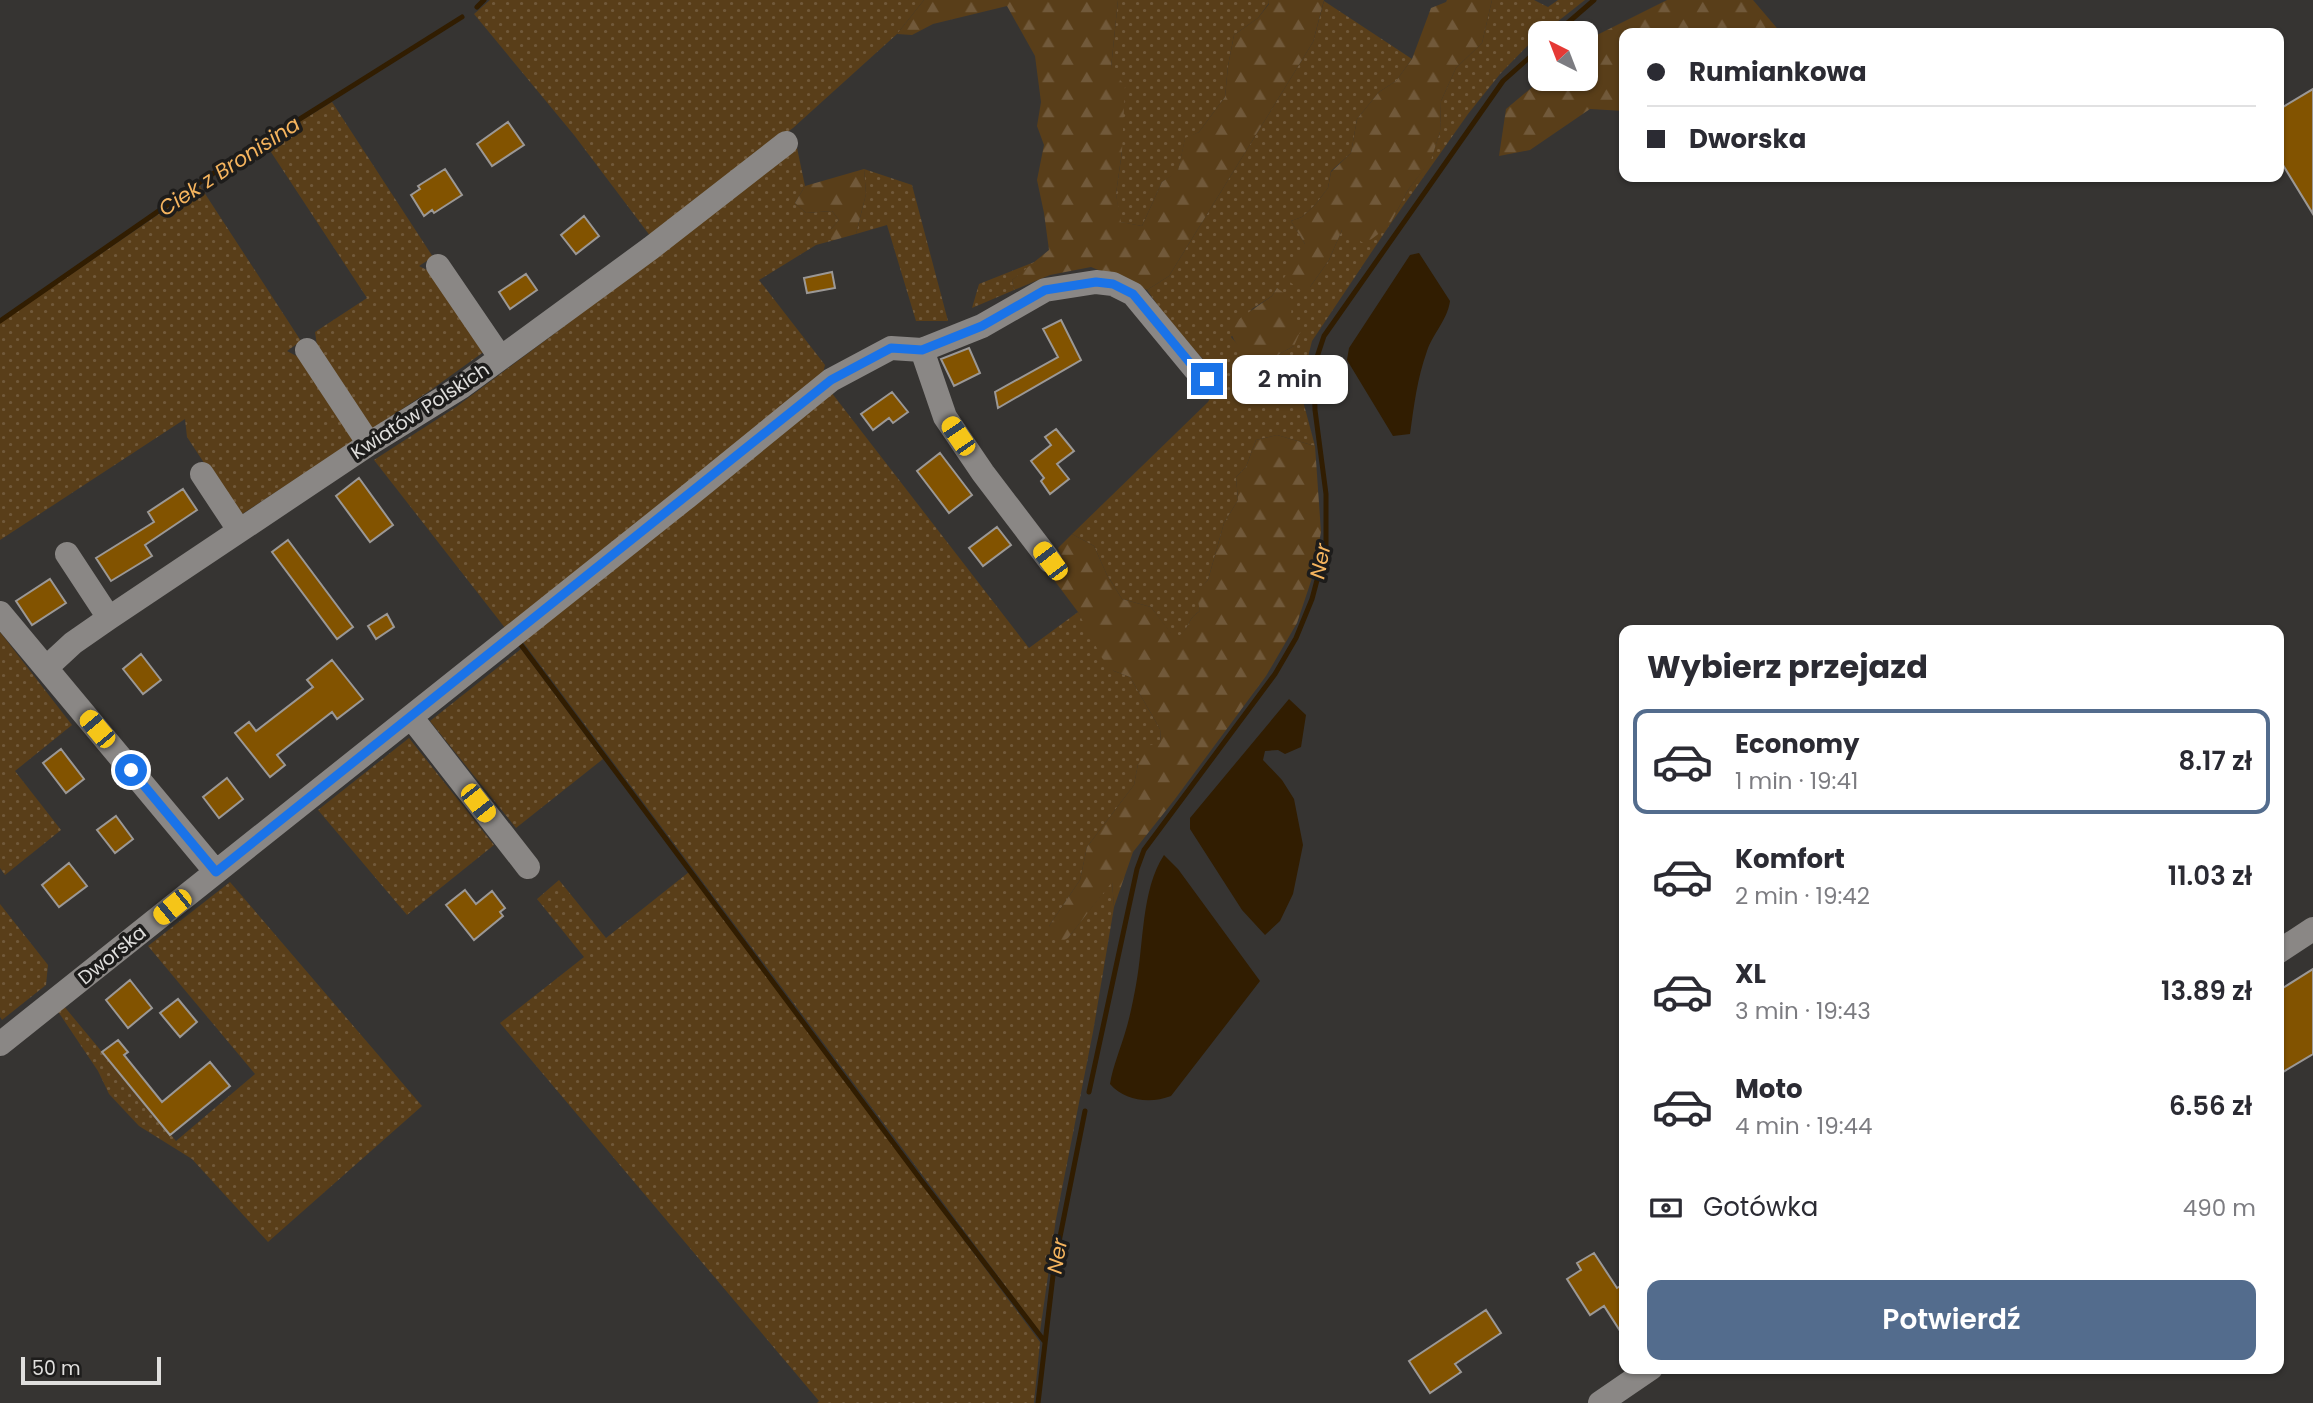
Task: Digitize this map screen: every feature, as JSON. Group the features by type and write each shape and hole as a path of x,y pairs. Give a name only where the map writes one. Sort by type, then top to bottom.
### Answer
{"street":[{"name":"Kwiatów Polskich","path":"46,668 73,643 109,618 369,444 461,387 651,248 786,143"},
{"path":"438,266 500,357"},
{"name":"Dworska","path":"0,1044 831,380 891,348 922,350 982,326 1045,290 1096,282 1113,284 1133,294 1195,369 1207,379"},
{"path":"307,350 369,444"},
{"path":"922,350 945,417 983,473 1050,561"},
{"path":"202,474 239,530"},
{"path":"67,554 109,618"},
{"path":"0,614 216,872"},
{"path":"411,717 528,867"},
{"path":"2284,948 2313,929"},
{"path":"1600,1403 1642,1374"}],"green space":[{"path":"490,0 924,0 897,34 793,128 651,237 574,135 474,14"},
{"path":"924,0 1118,0 1111,68 1125,86 1122,151 1116,194 1121,222 1142,226 1162,182 1178,171 1185,138 1199,132 1225,97 1234,35 1258,18 1269,4 1268,0 1324,0 1313,42 1169,276 1147,290 1091,267 1050,275 1014,290 1012,280 1049,250 1037,180 1044,145 1037,126 1041,102 1035,56 1007,6 933,24 912,35 897,34"},
{"path":"1118,0 1268,0 1269,3 1258,18 1234,35 1225,97 1199,132 1185,139 1178,172 1162,182 1142,226 1120,222 1116,194 1122,151 1111,68"},
{"path":"1447,0 1492,0 1482,43 1456,68 1441,101 1440,132 1431,160 1408,190 1389,226 1365,244 1342,230 1329,260 1310,287 1300,289 1284,278 1305,244 1291,221 1302,217 1328,188 1331,172 1351,153 1357,119 1379,92 1396,81 1412,59 1431,8"},
{"path":"1492,0 1534,0 1548,7 1558,0 1585,0 1558,21 1528,21 1528,45 1500,74 1468,114 1389,226 1408,190 1431,159 1440,132 1441,101 1456,68 1482,43"},
{"path":"1667,0 1753,0 1777,28 1619,28 1619,111 1590,109 1530,150 1499,156 1506,109 1528,91 1598,91 1598,34"},
{"path":"1324,1 1412,59 1396,81 1379,92 1357,119 1351,153 1331,171 1328,188 1302,217 1291,221 1305,244 1310,287 1329,260 1342,230 1389,226 1312,341 1305,369 1303,401 1315,446 1277,435 1256,440 1246,467 1236,477 1238,500 1224,523 1208,580 1197,592 1200,611 1175,639 1151,607 1122,599 1094,546 1072,534 1208,402 1226,369 1206,362 1176,331 1147,290 1169,276 1313,42","holes":["1277,288 1291,318 1294,346 1279,354 1265,367 1231,337 1252,309 1272,296"]},
{"path":"332,102 433,257 419,266 435,274 485,351 370,430 318,352 315,332 367,298 265,143"},
{"path":"796,143 805,186 795,203 806,213 832,211 839,220 831,229 831,241 816,245 759,280 825,365 821,380 509,633 374,460 456,407 558,331"},
{"path":"864,169 912,185 948,321 916,321 887,225 856,234 866,194"},
{"path":"864,169 866,194 856,234 831,241 831,229 839,220 832,211 806,213 795,203 805,186"},
{"path":"200,186 301,341 287,351 304,360 356,440 239,516 187,437 185,419 0,540 0,323"},
{"path":"1037,261 1012,280 1014,290 972,308 979,284"},
{"path":"1277,288 1292,299 1291,318 1301,330 1294,346 1279,354 1265,367 1242,351 1229,326 1272,296"},
{"path":"831,392 1029,648 1078,612 1114,671 1130,677 1160,729 1161,743 1138,764 1134,785 1087,847 1080,880 1049,926 1068,938 1112,881 1114,907 1093,1032 1056,1219 1040,1332 523,642"},
{"path":"1277,435 1315,446 1321,532 1312,578 1297,623 1266,676 1133,852 1114,907 1112,882 1068,938 1057,944 1049,926 1080,880 1087,847 1134,785 1144,747 1161,742 1160,729 1130,677 1114,671 1102,658 1078,612 1051,576 1062,559 1058,548 1072,534 1094,546 1122,599 1151,607 1175,638 1200,611 1196,592 1208,580 1224,523 1238,500 1236,477 1246,467 1256,440"},
{"path":"0,632 72,725 15,771 61,830 5,875 0,868"},
{"path":"521,649 603,759 516,828 430,721"},
{"path":"409,738 494,845 407,915 318,810"},
{"path":"689,872 1040,1342 1034,1403 817,1403 819,1401 500,1023 584,957 537,899 559,880 606,938"},
{"path":"230,882 422,1106 268,1242 192,1159 139,1126 109,1094 98,1071 57,1010 63,1005 176,1141 255,1074 148,946"},
{"path":"0,904 48,965 46,985 2,1020 0,1017"}],"shaded area":[{"path":"1419,253 1450,301 1424,361 1410,434 1393,436 1347,360 1349,348 1410,255"},
{"path":"1289,699 1306,715 1301,747 1285,754 1278,750 1265,751 1263,760 1282,780 1294,799 1303,845 1293,894 1280,921 1265,935 1242,910 1190,829 1190,818"},
{"path":"1164,855 1178,869 1260,981 1171,1096 1146,1100 1123,1094 1110,1084 1133,1003 1151,884"}],"building":[{"path":"2313,89 2313,214 2284,167 2284,106"},
{"path":"508,122 524,145 492,166 477,144"},
{"path":"445,169 462,195 434,213 432,210 424,216 411,195 420,189 418,186"},
{"path":"584,216 599,236 576,254 561,235"},
{"path":"832,272 835,288 807,293 804,278"},
{"path":"526,274 537,290 510,309 499,292"},
{"path":"1061,320 1081,360 998,408 995,392 1058,357 1043,329"},
{"path":"969,348 980,373 954,386 941,359"},
{"path":"892,392 908,412 893,423 889,418 873,430 861,414"},
{"path":"1056,429 1074,451 1057,464 1069,479 1050,494 1041,481 1044,478 1031,461 1051,445 1045,437"},
{"path":"940,453 972,495 949,513 917,471"},
{"path":"359,478 393,525 370,542 336,496"},
{"path":"183,489 197,510 145,545 152,556 111,581 96,558 154,522 148,512"},
{"path":"997,527 1011,545 983,566 969,548"},
{"path":"288,540 353,627 337,639 272,552"},
{"path":"50,579 66,603 32,625 16,601"},
{"path":"387,614 394,627 376,639 368,626"},
{"path":"141,654 161,680 143,694 123,669"},
{"path":"332,660 363,699 337,719 332,712 277,755 285,765 270,777 235,733 249,722 256,731 313,687 307,680"},
{"path":"61,749 84,779 66,793 43,763"},
{"path":"227,778 243,799 219,818 203,797"},
{"path":"116,816 133,839 115,853 97,830"},
{"path":"69,863 87,886 59,907 42,885"},
{"path":"465,890 476,904 492,891 505,908 500,912 503,916 474,940 446,905"},
{"path":"2313,969 2313,1054 2284,1071 2284,987"},
{"path":"130,980 152,1008 128,1028 106,1000"},
{"path":"178,999 197,1022 180,1037 160,1013"},
{"path":"118,1040 128,1052 124,1055 162,1102 210,1062 230,1086 170,1135 102,1052"},
{"path":"1594,1253 1617,1288 1619,1287 1619,1329 1604,1306 1590,1315 1567,1279 1581,1270 1577,1263"},
{"path":"1486,1310 1501,1333 1455,1364 1461,1372 1430,1393 1409,1361"}],"waterway":[{"name":"Ciek z Bronisina","path":"477,7 484,0"},
{"name":"Ner","path":"1570,21 1594,0"},
{"name":"Ciek z Bronisina","path":"0,321 206,178 462,17"},
{"name":"Ner","path":"1089,1092 1137,869 1144,850 1275,674 1296,638 1312,599 1326,546 1326,494 1315,410 1314,366 1324,336 1503,81 1528,59"},
{"path":"521,645 1045,1342"},
{"name":"Ner","path":"1038,1403 1054,1267 1085,1111"}],"route":[{"path":"131,770 216,872 831,380 891,348 922,350 982,326 1045,290 1096,282 1113,284 1133,294 1195,369 1207,379"}]}
